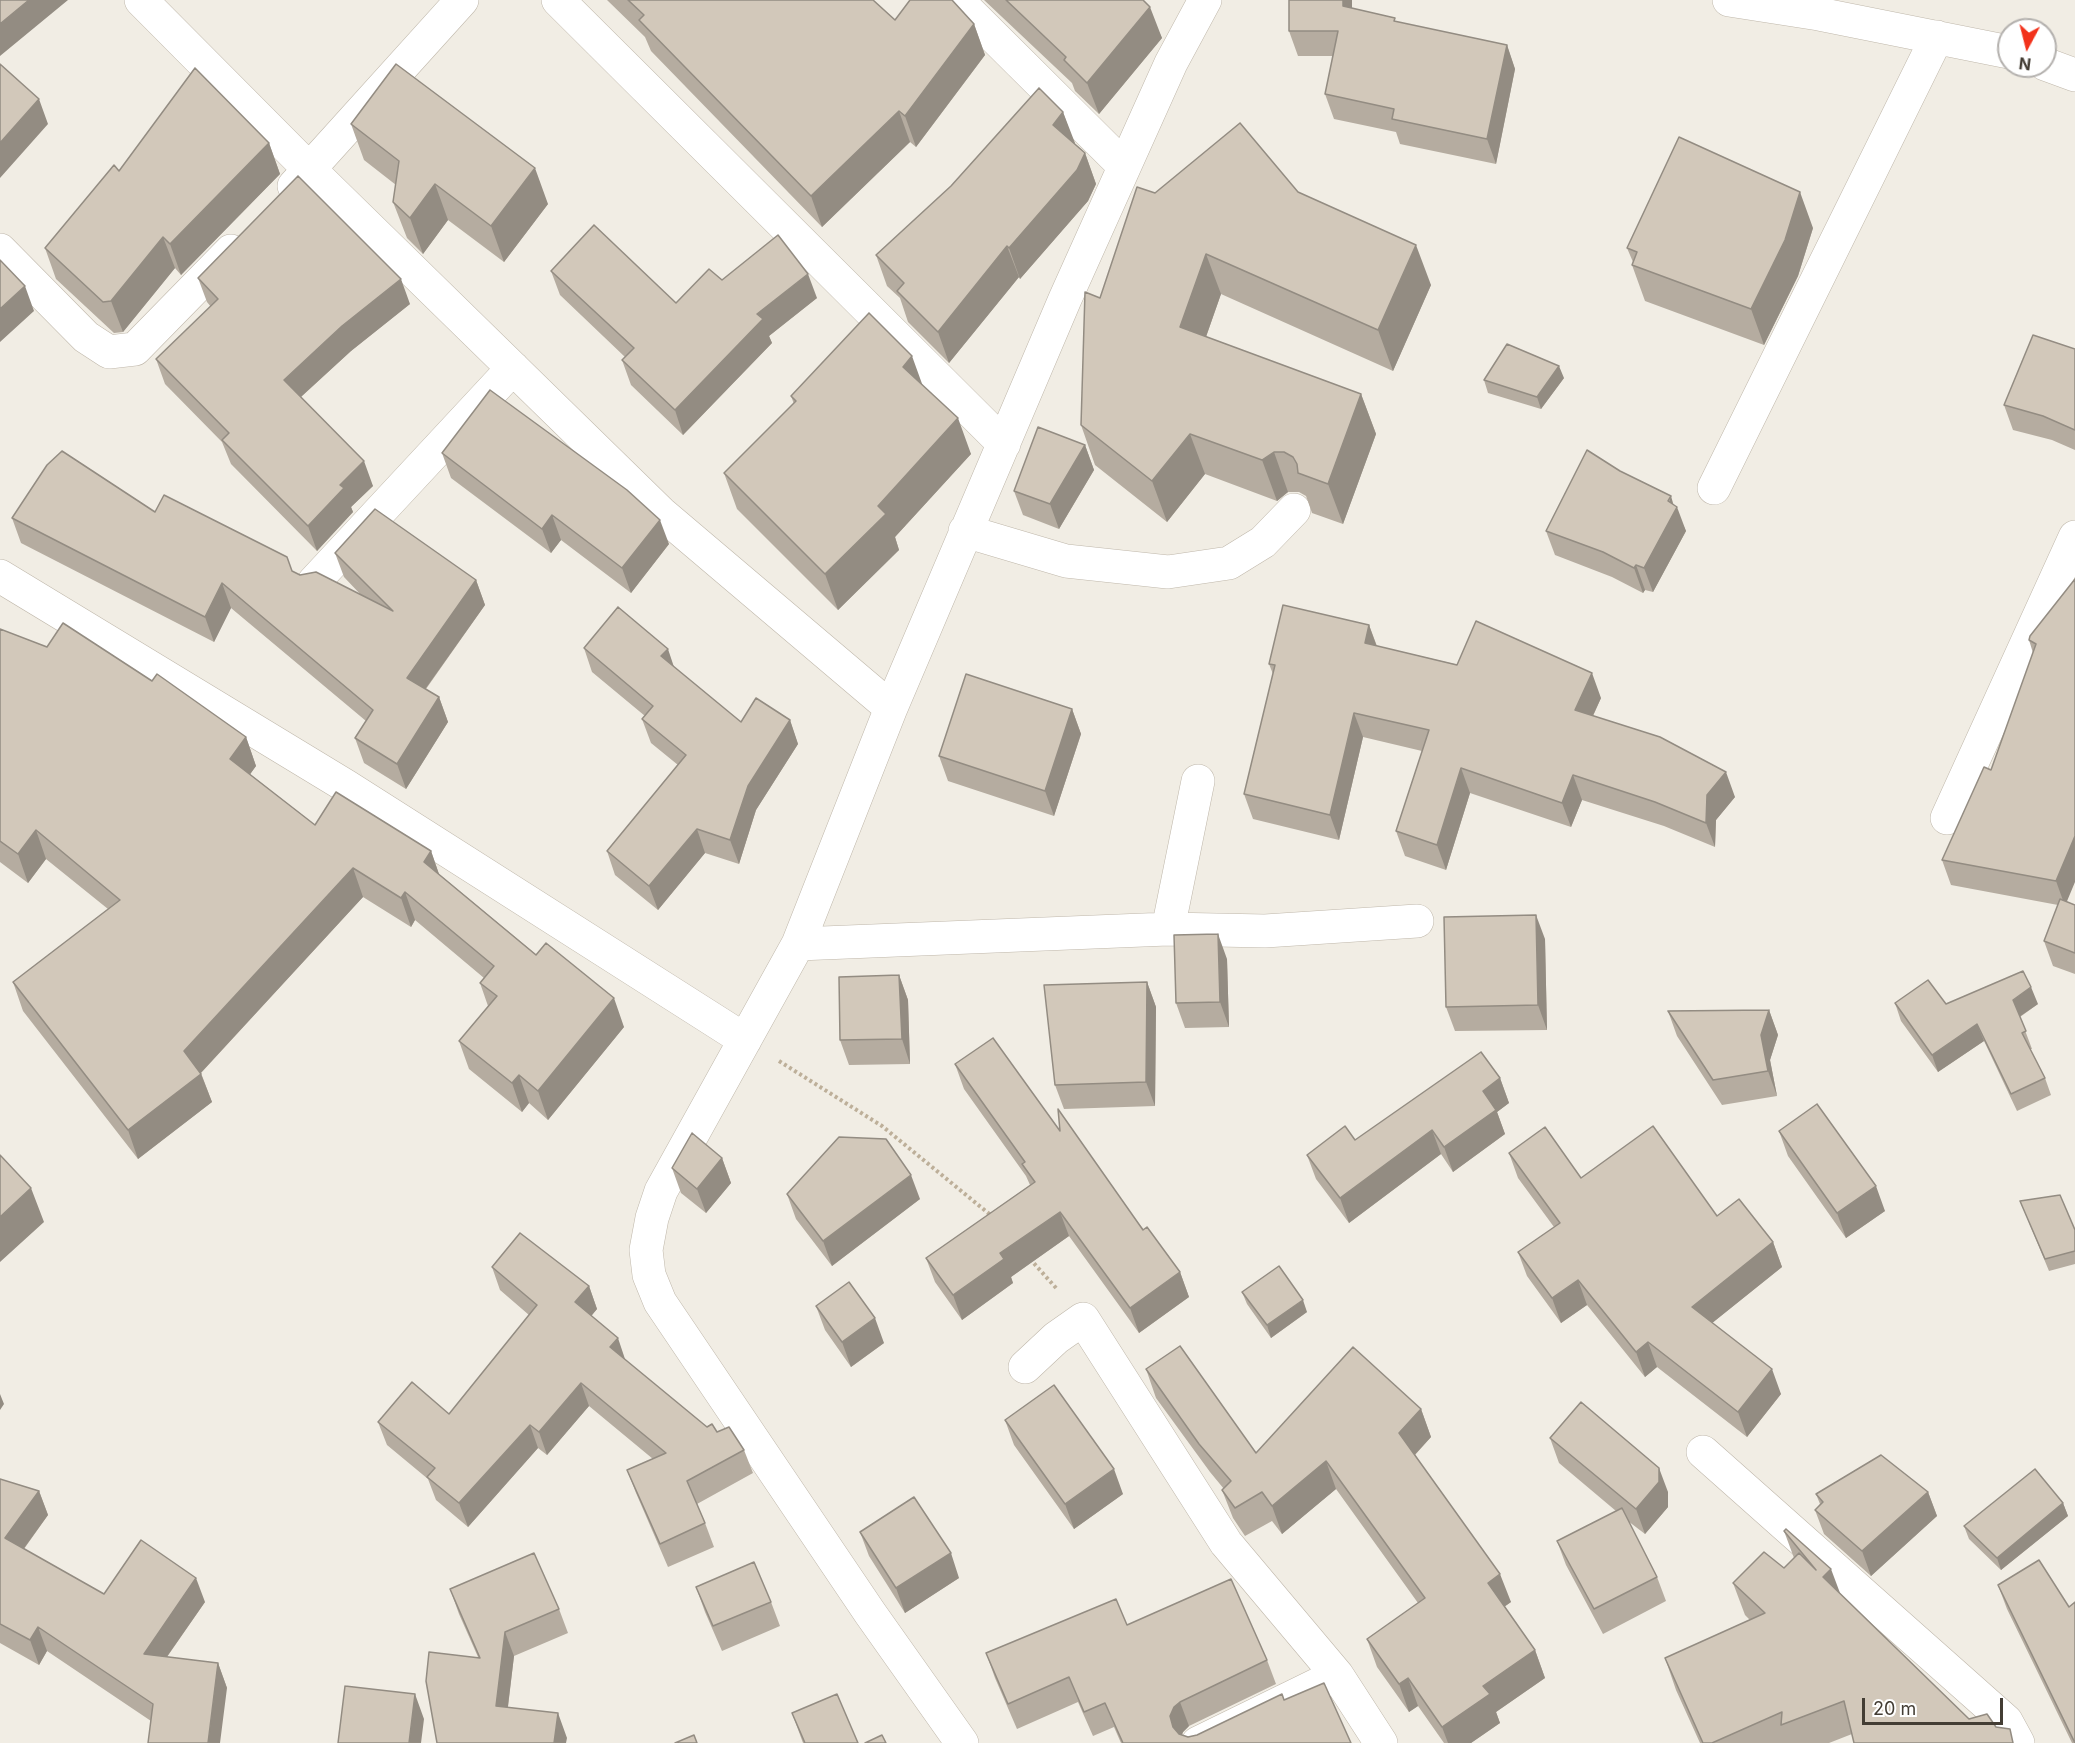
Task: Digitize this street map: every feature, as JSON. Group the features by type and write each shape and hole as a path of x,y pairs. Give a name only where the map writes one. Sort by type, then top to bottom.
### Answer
{"street":[{"path":"141,0 310,170 661,513 891,708"},
{"path":"277,204 462,0"},
{"path":"558,0 1004,444"},
{"path":"957,0 1124,165"},
{"path":"962,1743 870,1613 667,1312 649,1275 646,1250 652,1218 661,1191 798,944 891,708 965,531 1124,165 1171,63 1205,0"},
{"path":"1729,0 1997,50"},
{"path":"1714,488 1937,37"},
{"path":"2057,68 2075,75"},
{"path":"0,250 86,337 109,352 135,349 252,230"},
{"path":"314,582 513,368"},
{"path":"965,531 1066,561 1168,572 1229,563 1263,542 1294,510"},
{"path":"1947,818 2075,537"},
{"path":"0,576 346,786 745,1040"},
{"path":"1168,929 1198,781"},
{"path":"798,944 1168,929 1265,931 1417,921"},
{"path":"1025,1367 1056,1338 1083,1319 1226,1542 1337,1675 1381,1743"},
{"path":"1703,1452 2006,1721 2018,1743"},
{"path":"1198,1743 1337,1675"}],"path":[{"path":"745,1040 882,1126 997,1222"},
{"path":"1028,1257 1083,1319"}],"building":[{"path":"0,0 29,0 0,24"},
{"path":"628,0 873,0 895,20 910,0 952,0 974,24 905,116 899,111 811,196 639,20 644,15"},
{"path":"1006,0 1143,0 1150,7 1087,83 1064,60 1066,57"},
{"path":"1289,0 1343,0 1343,6 1395,18 1394,21 1507,45 1487,139 1392,119 1394,109 1325,94 1338,31 1289,31"},
{"path":"0,64 39,99 0,143"},
{"path":"396,64 535,168 491,226 435,184 410,218 393,202 399,161 351,124"},
{"path":"195,68 269,143 170,244 163,237 111,301 103,302 45,248 114,165 119,171"},
{"path":"1039,88 1063,112 1053,125 1085,153 1077,170 1009,248 1007,246 938,332 897,291 904,283 876,255 951,186"},
{"path":"1240,123 1298,192 1416,245 1378,330 1206,254 1180,327 1361,394 1328,484 1298,473 1293,457 1284,452 1274,452 1262,460 1190,434 1152,481 1081,425 1085,292 1100,298 1137,187 1155,193"},
{"path":"1679,137 1800,192 1785,240 1751,309 1632,265 1637,252 1627,248"},
{"path":"298,176 401,279 342,326 284,380 364,461 340,485 344,488 308,526 222,440 229,433 156,359 218,299 198,278"},
{"path":"594,225 676,303 709,269 722,280 778,235 808,274 757,314 763,319 675,410 622,360 634,348 551,271"},
{"path":"0,260 25,286 0,309"},
{"path":"869,313 912,356 903,367 958,418 878,506 886,514 825,574 724,473 796,401 791,396"},
{"path":"2033,335 2075,349 2075,430 2043,416 2004,405"},
{"path":"1507,344 1559,366 1537,397 1484,380"},
{"path":"490,390 627,490 660,520 622,568 552,515 542,529 442,453"},
{"path":"1038,427 1085,445 1050,504 1014,491"},
{"path":"1587,450 1620,471 1671,496 1668,501 1677,507 1644,568 1636,565 1634,568 1603,552 1546,531"},
{"path":"62,451 155,512 164,495 287,557 292,571 300,575 316,572 393,611 335,553 375,509 476,580 407,678 439,697 397,764 355,738 373,710 222,583 205,617 12,518 47,465"},
{"path":"2075,579 2075,836 2056,881 1942,860 1984,767 1991,770 2036,644 2029,640 2030,636"},
{"path":"1283,605 1369,625 1365,643 1457,665 1476,621 1592,673 1575,710 1660,737 1726,772 1707,795 1706,823 1655,802 1573,775 1562,803 1461,768 1437,845 1396,831 1429,730 1354,713 1330,815 1244,794 1275,665 1269,664"},
{"path":"618,607 668,649 661,656 741,722 756,698 790,720 748,786 730,840 697,829 649,886 607,851 686,755 642,719 653,706 584,648"},
{"path":"63,623 152,681 157,674 246,737 230,759 315,825 336,792 431,851 424,862 536,955 546,943 614,998 538,1091 519,1075 512,1083 459,1041 497,996 480,983 494,966 405,892 401,898 353,868 184,1051 201,1074 128,1130 13,982 120,900 36,830 18,854 0,841 0,629 47,647"},
{"path":"966,674 1072,709 1045,791 939,756"},
{"path":"2060,899 2075,905 2075,953 2044,941"},
{"path":"1536,915 1538,1005 1446,1007 1444,917"},
{"path":"1218,934 1220,1002 1176,1003 1174,935"},
{"path":"2023,971 2031,987 2013,1000 2026,1031 2022,1033 2045,1078 2011,1094 1977,1024 1932,1055 1895,1003 1928,980 1946,1004"},
{"path":"899,975 902,1039 840,1040 839,977"},
{"path":"1147,982 1146,1082 1055,1085 1044,985"},
{"path":"1769,1010 1761,1035 1768,1071 1713,1080 1668,1011"},
{"path":"993,1038 1060,1131 1058,1109 1143,1230 1147,1227 1180,1272 1130,1308 1060,1212 1000,1253 1004,1259 953,1295 926,1258 1035,1182 1022,1164 1025,1162 955,1064"},
{"path":"1481,1052 1500,1078 1483,1091 1496,1110 1444,1147 1432,1130 1340,1198 1307,1155 1345,1126 1355,1140"},
{"path":"1817,1104 1876,1186 1837,1213 1779,1131"},
{"path":"1653,1126 1717,1216 1739,1199 1773,1242 1692,1307 1772,1369 1738,1412 1648,1342 1636,1352 1578,1280 1552,1298 1518,1252 1560,1223 1509,1153 1545,1127 1581,1178"},
{"path":"692,1133 722,1158 697,1189 672,1168"},
{"path":"839,1137 886,1139 911,1175 823,1241 787,1194"},
{"path":"0,1155 31,1188 0,1217"},
{"path":"2060,1195 2075,1230 2075,1251 2045,1259 2020,1201"},
{"path":"520,1233 589,1286 575,1302 618,1338 610,1347 707,1427 712,1424 717,1432 729,1427 744,1450 687,1481 705,1523 660,1544 627,1470 666,1453 581,1383 539,1432 530,1425 459,1503 427,1477 435,1468 378,1422 412,1382 449,1414 537,1305 492,1267"},
{"path":"1279,1266 1303,1300 1267,1325 1242,1292"},
{"path":"849,1282 875,1318 842,1342 816,1306"},
{"path":"1180,1346 1256,1453 1353,1347 1421,1409 1399,1433 1500,1574 1488,1583 1535,1650 1483,1686 1490,1694 1442,1727 1408,1678 1399,1684 1367,1639 1425,1598 1326,1461 1272,1506 1262,1492 1235,1508 1222,1490 1231,1481 1199,1444 1146,1369"},
{"path":"1054,1385 1114,1469 1065,1504 1005,1420"},
{"path":"1581,1402 1659,1468 1659,1482 1636,1509 1550,1438"},
{"path":"1881,1455 1928,1492 1862,1551 1815,1510 1823,1502 1816,1494"},
{"path":"2035,1469 2063,1503 1997,1558 1964,1526"},
{"path":"0,1479 39,1491 5,1538 104,1594 141,1540 196,1578 144,1654 218,1663 208,1743 148,1743 153,1704 38,1627 30,1640 0,1624"},
{"path":"914,1497 951,1553 896,1588 860,1532"},
{"path":"1622,1508 1657,1577 1594,1609 1557,1541"},
{"path":"1786,1529 1831,1569 1823,1577 1969,1719 1987,1714 1996,1727 2010,1729 2013,1743 1854,1743 1844,1701 1781,1725 1782,1712 1712,1743 1703,1743 1665,1658 1765,1613 1733,1583 1764,1552 1784,1568 1799,1553 1816,1570 1784,1531"},
{"path":"534,1553 559,1609 505,1632 496,1706 558,1713 554,1743 437,1743 426,1681 429,1652 480,1658 450,1589"},
{"path":"2039,1560 2069,1607 2075,1602 2075,1743 1998,1585"},
{"path":"754,1562 771,1602 713,1626 696,1587"},
{"path":"1231,1579 1267,1660 1180,1702 1174,1707 1170,1716 1173,1727 1179,1734 1188,1737 1197,1735 1282,1694 1284,1700 1324,1683 1351,1743 1123,1743 1105,1703 1084,1712 1069,1677 1008,1704 986,1653 1116,1599 1127,1625"},
{"path":"345,1686 415,1694 409,1743 338,1743"},
{"path":"837,1694 858,1743 805,1743 792,1713"},
{"path":"694,1735 697,1743 675,1743"},
{"path":"882,1735 886,1743 865,1743"}]}
